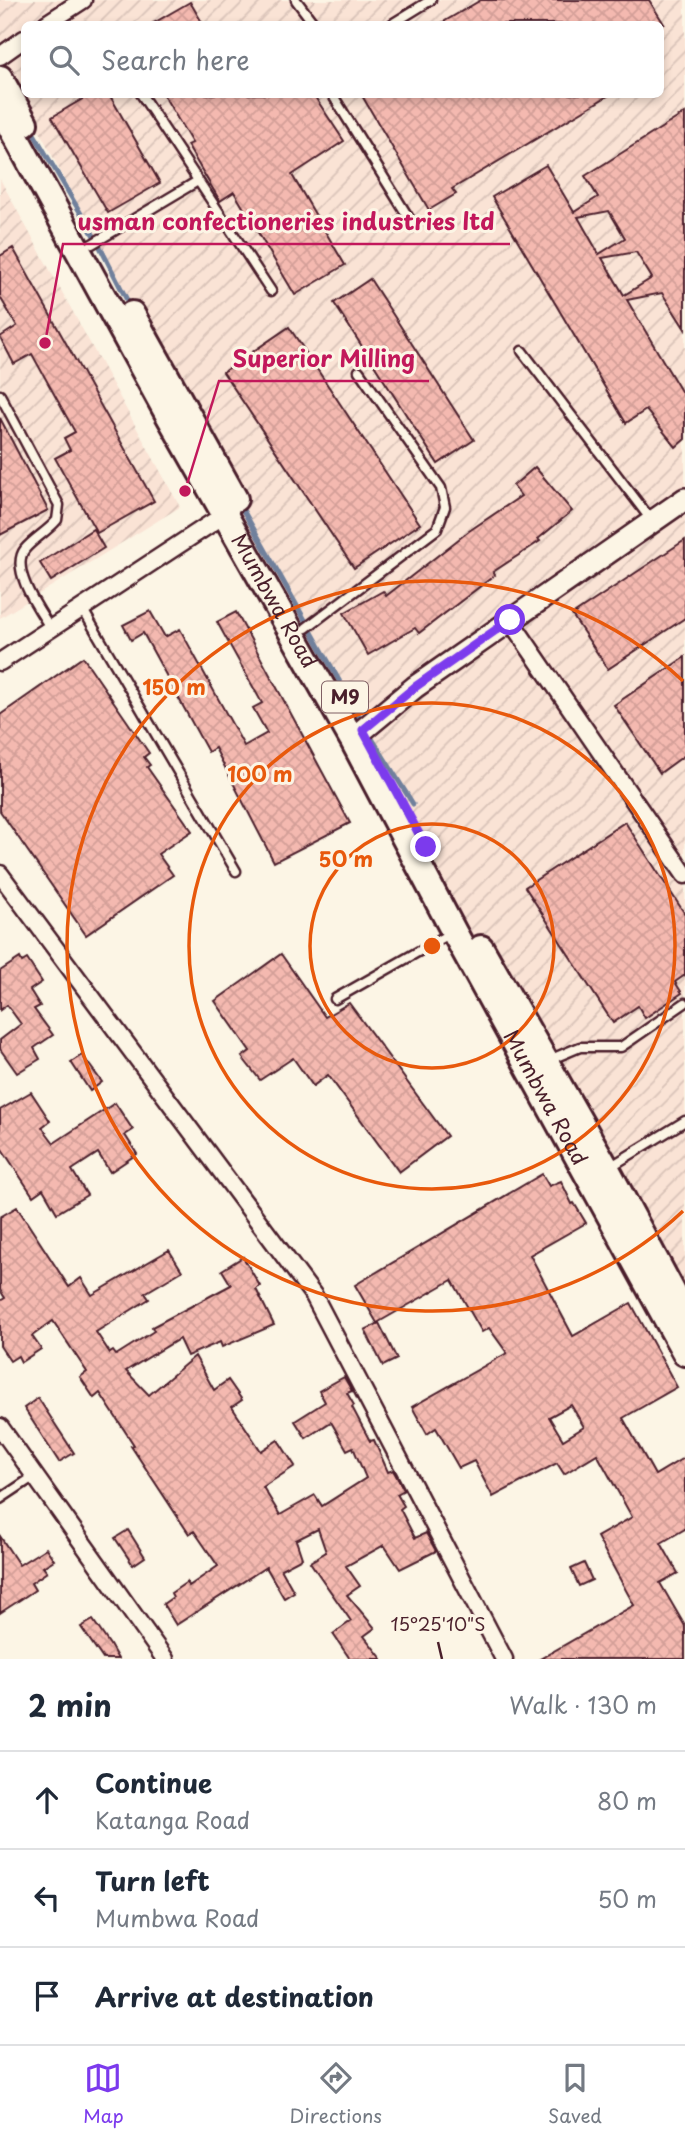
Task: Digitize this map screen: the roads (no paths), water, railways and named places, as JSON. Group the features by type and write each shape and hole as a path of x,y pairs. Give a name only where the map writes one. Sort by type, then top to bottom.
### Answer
{"main road":[{"name":"Mumbwa Road","path":"0,78 92,244 231,510 306,628 454,932 685,1353"},
{"name":"Mumbwa Road","path":"0,108 546,1061 685,1315"}],"street":[{"path":"50,21 74,3"},
{"path":"0,56 21,41"},
{"path":"358,734 415,687 685,499"},
{"path":"0,662 231,510"},
{"path":"510,620 683,868"},
{"path":"0,874 314,1296 504,1659"},
{"path":"0,1427 165,1659"}],"lane":[{"path":"296,0 312,21"},
{"path":"398,21 431,0"},
{"path":"144,98 196,182 271,291"},
{"path":"334,98 412,223"},
{"path":"92,244 196,182"},
{"path":"522,351 652,521"},
{"path":"306,628 437,528 445,507 441,488 359,371"},
{"path":"0,395 59,505 57,520 24,550 20,561 26,587 51,629"},
{"path":"82,608 236,872"},
{"path":"335,999 454,932"},
{"path":"546,1061 580,1046 621,1047 685,1003"},
{"path":"607,1169 685,1121"},
{"path":"0,1499 36,1475"}],"waterway":[{"path":"30,127 97,241 131,308"},
{"path":"239,503 363,723"},
{"path":"368,732 413,804"}],"place":[{"name":"usman confectioneries industries ltd","path":"45,343"},
{"name":"Superior Milling","path":"185,491"}]}
